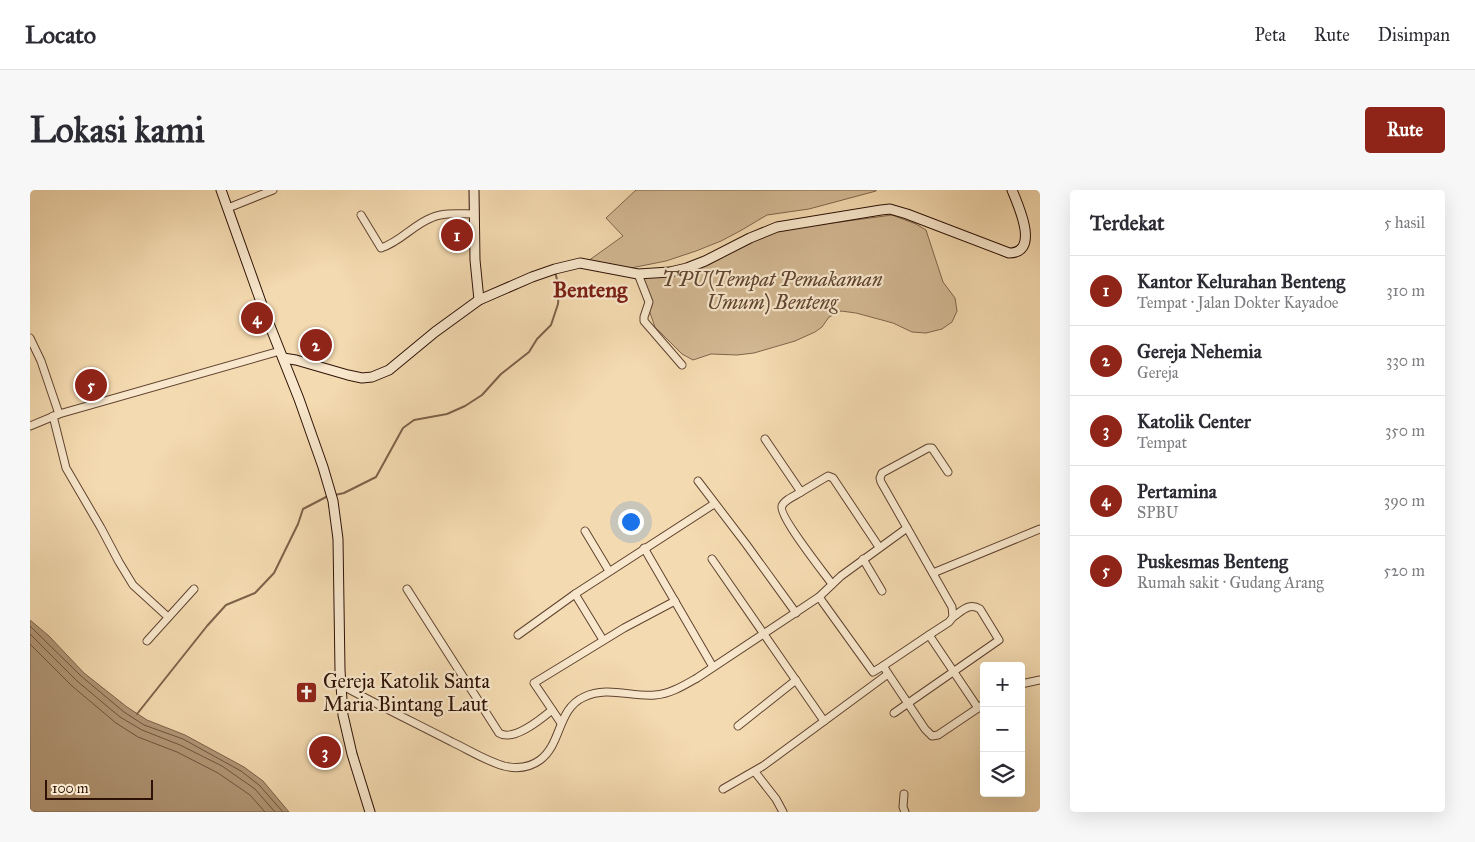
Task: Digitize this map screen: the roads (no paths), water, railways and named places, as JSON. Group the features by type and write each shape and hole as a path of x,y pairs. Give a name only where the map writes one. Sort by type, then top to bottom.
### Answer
{"street":[{"path":"221,190 266,316 282,354 333,502 338,539 343,715 347,737 370,812"},
{"path":"228,208 273,190"},
{"path":"474,190 475,260 479,300"},
{"path":"30,426 56,415 282,354 348,375 372,377 389,370 479,300 532,278 574,264 588,263 638,274 660,274 687,268 777,227 885,209 917,217 1009,253 1017,252 1026,244 1030,234 1012,190"},
{"path":"361,215 382,248 392,244 431,218 442,215 474,214"},
{"path":"638,274 649,302 644,321 682,365"},
{"path":"30,338 42,361 56,415 66,468 133,585 168,617"},
{"path":"764,439 801,492"},
{"path":"948,472 932,448 928,448 882,473 880,478 952,608 953,617"},
{"path":"832,584 789,524 781,507 784,503 826,476 832,476 879,547"},
{"path":"698,481 796,613"},
{"path":"518,634 609,571 714,504"},
{"path":"341,685 503,766 524,767 541,760 552,747 561,723 574,703 580,699 594,692 664,694 690,682 819,597 832,584 906,528"},
{"path":"933,573 1040,528"},
{"path":"585,531 609,571"},
{"path":"644,548 713,667"},
{"path":"712,559 824,721"},
{"path":"863,560 882,591"},
{"path":"147,641 194,589"},
{"path":"407,589 499,733 509,737 522,731 552,710"},
{"path":"575,594 603,640"},
{"path":"819,597 878,681"},
{"path":"561,723 534,683 603,640 675,601"},
{"path":"873,672 970,606 980,609 999,640 894,713"},
{"path":"929,635 954,672 980,705"},
{"path":"882,666 925,729 932,736 980,707"},
{"path":"723,789 755,772 888,674"},
{"path":"738,726 796,680"},
{"path":"1025,683 1040,680"},
{"path":"755,772 776,799 783,812"},
{"path":"904,794 903,807 905,812"}],"water":[{"path":"30,620 49,636 84,673 127,707 147,720 185,735 244,767 263,781 289,812 30,812"}],"waterway":[{"path":"335,495 344,493 376,477 403,428 414,420 447,414 465,406 482,395 501,374 529,352 537,339 551,325 558,304 559,289 555,271"},
{"path":"137,714 226,605 255,593 274,573 298,524 303,509 328,496"}],"place":[{"name":"Kantor Kelurahan Benteng","path":"457,235"},
{"name":"Pertamina","path":"257,318"},
{"name":"Gereja Nehemia","path":"316,345"},
{"name":"Puskesmas Benteng","path":"91,385"},
{"name":"Gereja Katolik Santa Maria Bintang Laut","path":"307,692"},
{"name":"Katolik Center","path":"325,752"}],"district":[{"name":"Benteng","path":"590,289"}],"park label":[{"name":"TPU(Tempat Pemakaman Umum) Benteng","path":"772,290"}]}
